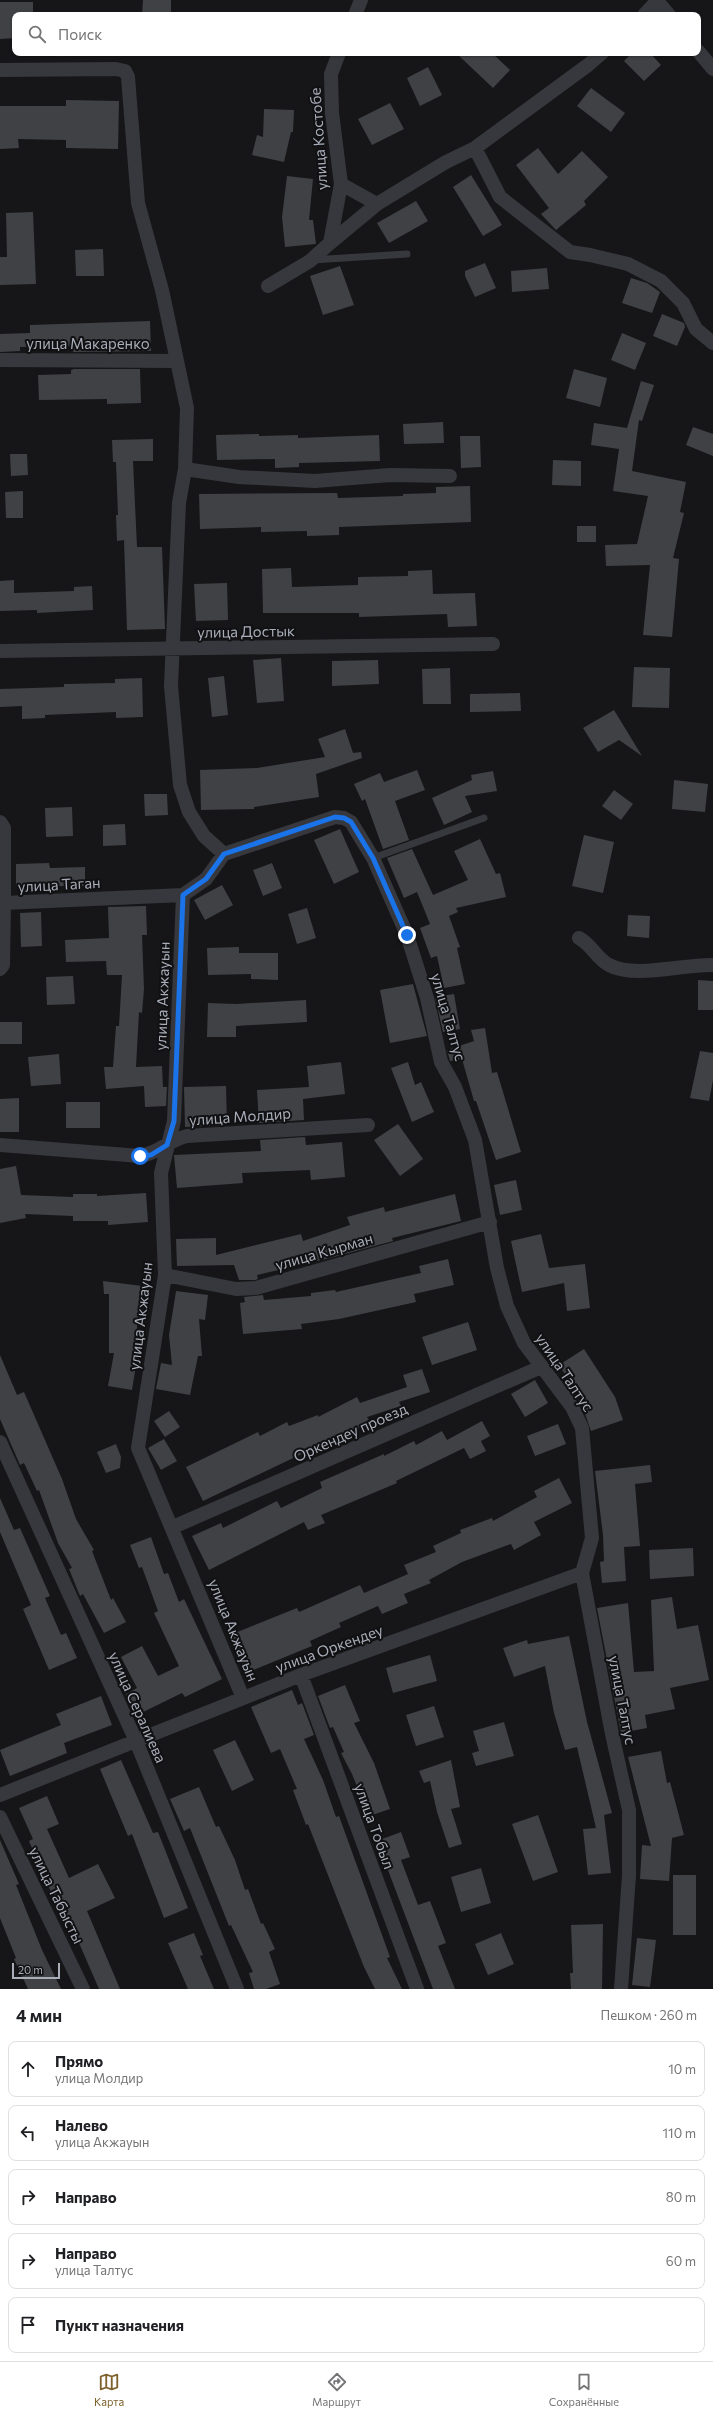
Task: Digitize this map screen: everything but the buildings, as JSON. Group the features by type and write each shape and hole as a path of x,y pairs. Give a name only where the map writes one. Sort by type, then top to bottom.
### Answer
{"street":[{"path":"356,12 361,0"},
{"path":"647,12 658,1 667,12"},
{"path":"701,55 713,69"},
{"name":"улица Костобе","path":"330,243 341,184 332,113 331,74 338,56"},
{"path":"268,286 310,261 378,204 446,162 475,148 588,66 599,56"},
{"path":"0,70 116,69 125,71 128,77 138,204 162,290 175,361 187,408 185,469 179,503 171,686 180,785 189,812 204,836 224,854 206,879 183,895"},
{"path":"475,148 500,196 570,252 590,254 628,264 661,281 683,303 696,329 713,343"},
{"path":"341,184 378,204"},
{"name":"улица Макаренко","path":"0,360 175,361"},
{"path":"185,469 239,477 315,481 390,475 450,476"},
{"name":"улица Достык","path":"0,651 493,644"},
{"name":"улица Талтус","path":"224,854 335,817 344,818 351,822 373,858 407,935 427,998 441,1062 455,1088 475,1140 497,1268 507,1306 524,1343 540,1367 572,1407 582,1428 592,1538 582,1573 612,1734 629,1810 629,1875 625,1904 625,1945 621,1989"},
{"path":"0,822 4,828 4,903"},
{"name":"улица Таган","path":"0,969 3,965 4,903 183,895"},
{"name":"улица Акжауын","path":"183,895 174,1121 161,1173 165,1275 138,1448 173,1527 243,1698"},
{"path":"579,938 585,941 608,965 626,971 693,964 713,965"},
{"name":"улица Молдир","path":"0,1145 140,1156 151,1155 167,1145 187,1136 368,1125"},
{"name":"улица Кырман","path":"165,1275 236,1289 256,1288 490,1222"},
{"name":"Оркендеу проезд","path":"173,1527 540,1367"},
{"name":"улица Сералиева","path":"0,1442 136,1741 237,1989"},
{"name":"улица Оркендеу","path":"0,1794 301,1675 582,1573"},
{"name":"улица Тобыл","path":"301,1675 417,1989"},
{"name":"улица Табысты","path":"0,1817 83,1989"}],"lane":[{"path":"310,261 407,254"},
{"path":"373,858 484,818"}],"route":[{"path":"140,1156 151,1155 167,1145 174,1121 183,895 206,879 224,854 335,817 344,818 351,822 373,858 407,935"}]}
